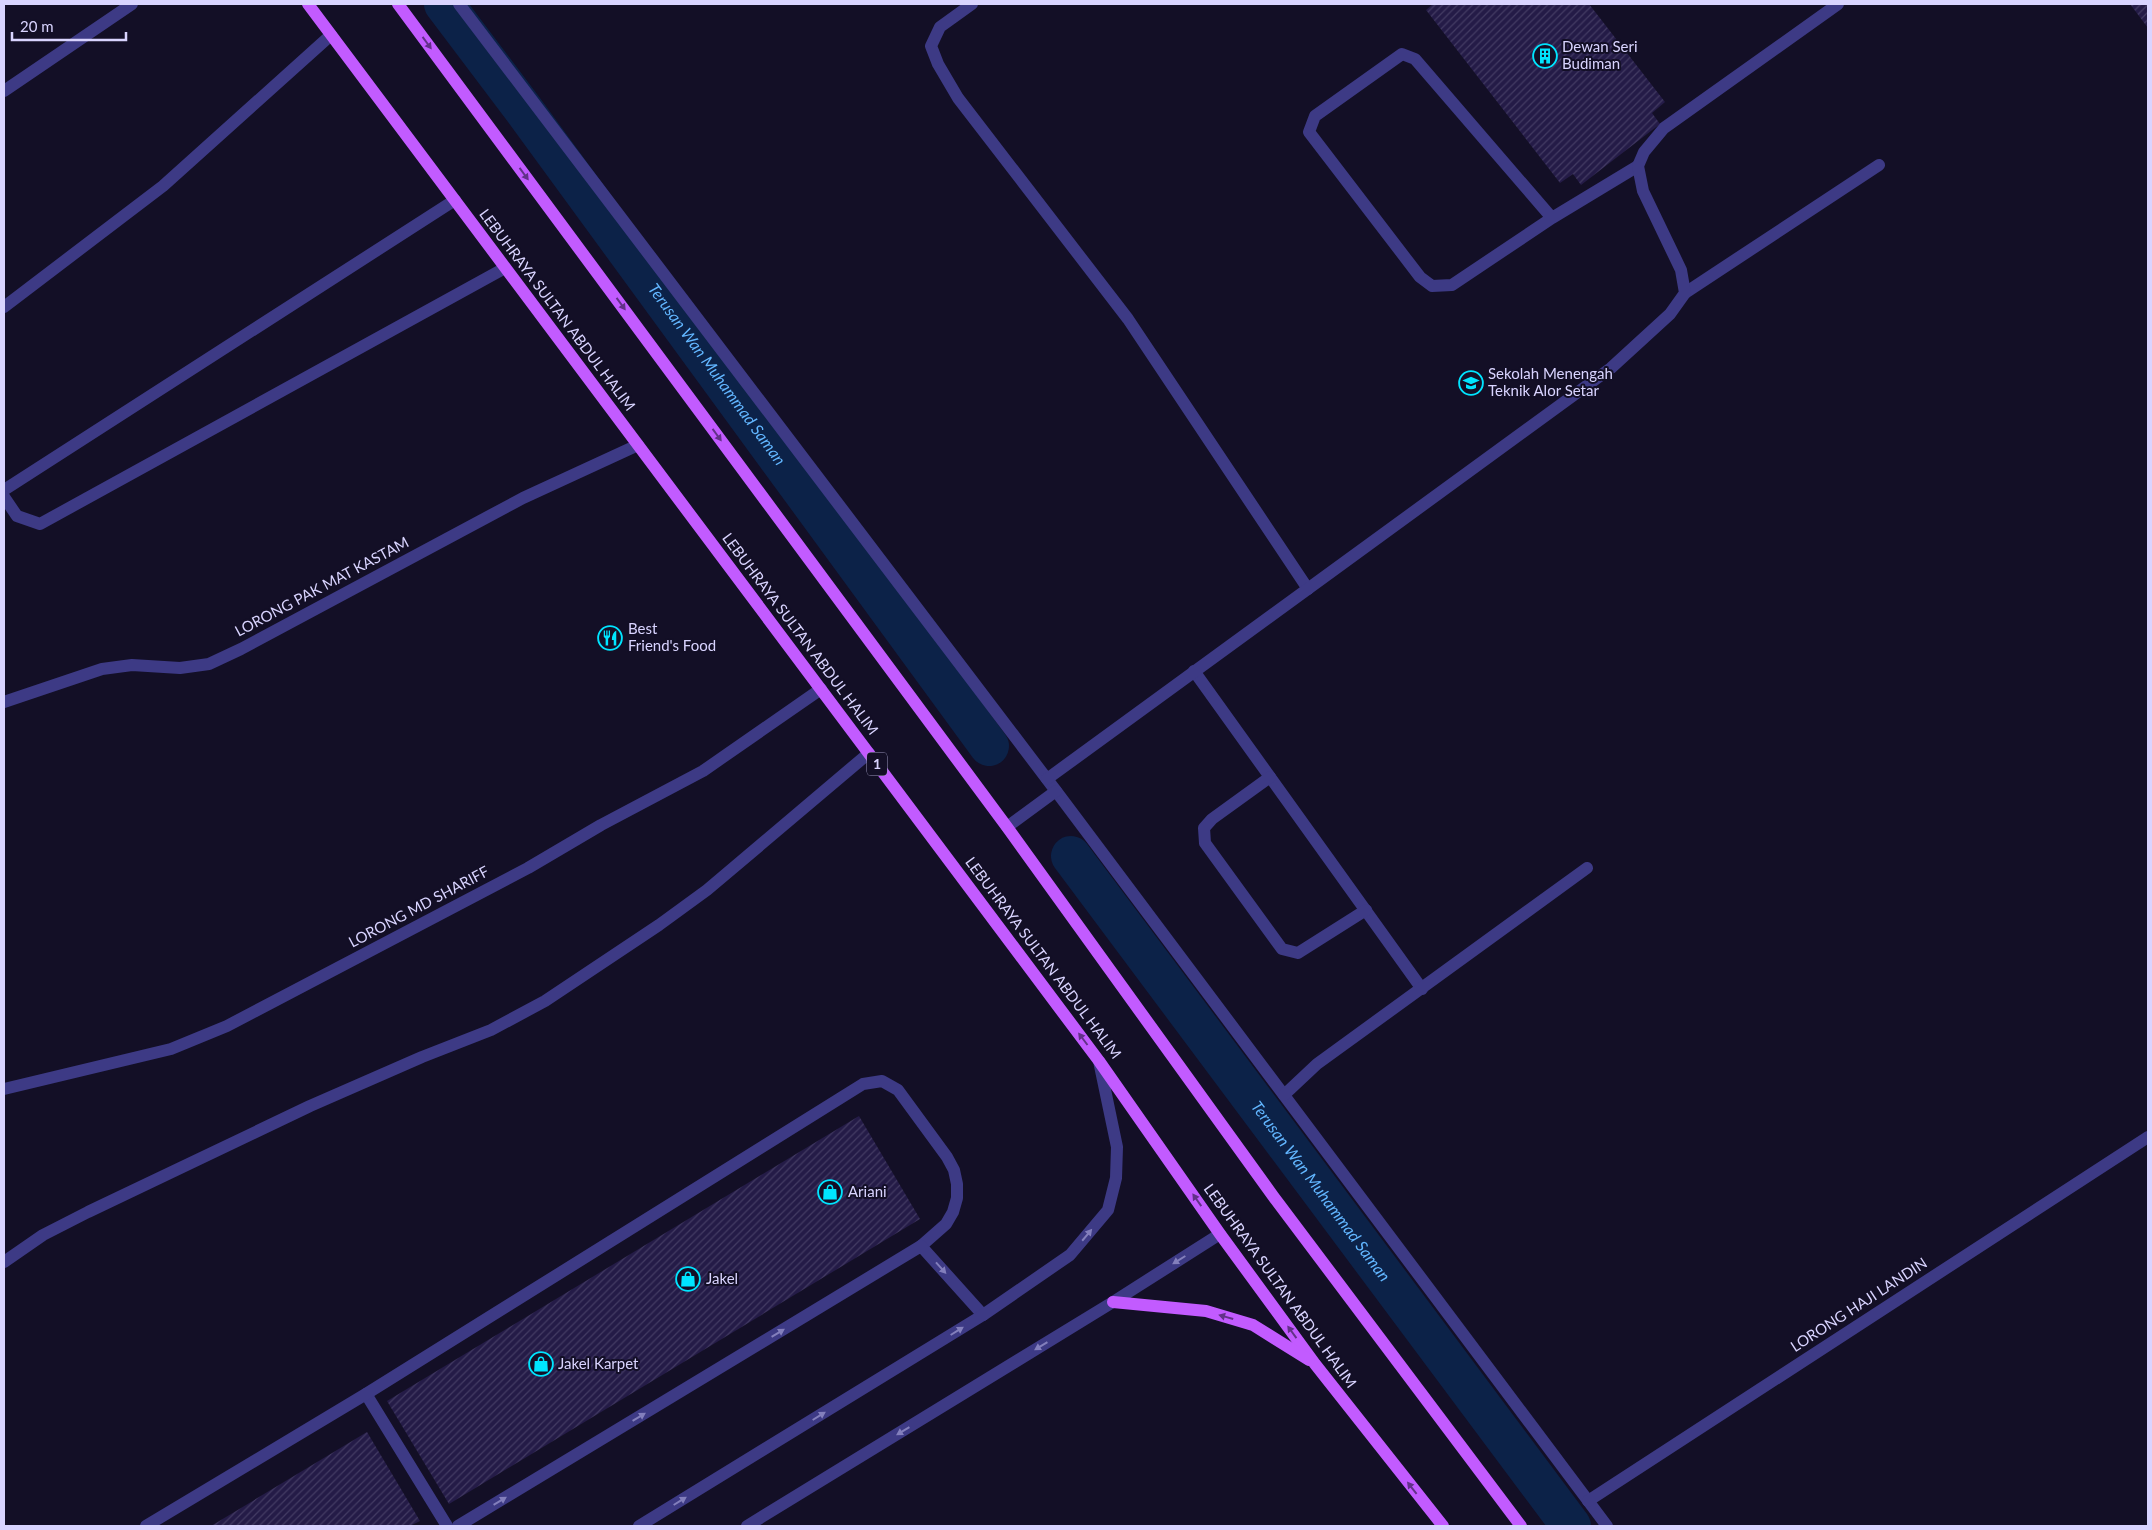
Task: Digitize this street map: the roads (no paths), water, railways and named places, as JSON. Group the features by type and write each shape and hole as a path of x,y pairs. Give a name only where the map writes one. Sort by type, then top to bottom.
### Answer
{"main road":[{"name":"LEBUHRAYA SULTAN ABDUL HALIM","path":"308,4 1099,1061 1220,1234 1315,1364 1442,1526"},
{"path":"398,4 1007,827 1273,1196 1521,1526"},
{"path":"1113,1302 1206,1311 1253,1325 1315,1364"}],"street":[{"path":"4,91 132,4"},
{"path":"459,4 1047,779 1607,1526"},
{"path":"972,4 940,27 931,46 938,64 958,98 1128,319 1308,588"},
{"path":"1685,293 1681,270 1643,191 1638,166 1644,152 1664,128 1838,4"},
{"path":"4,307 163,186 331,35"},
{"path":"1552,218 1415,59 1402,54 1315,116 1310,124 1309,132 1420,277 1432,286 1452,285 1552,218 1638,166"},
{"path":"1047,779 1611,368 1670,314 1685,293 1880,165"},
{"path":"4,490 455,200"},
{"path":"4,497 16,516 40,524 505,268"},
{"name":"LORONG PAK MAT KASTAM","path":"4,702 102,668 132,665 180,668 209,664 241,650 522,498 638,445"},
{"path":"1194,672 1422,989"},
{"name":"LORONG MD SHARIFF","path":"4,1089 171,1049 227,1026 528,868 601,825 703,771 821,689"},
{"path":"4,1262 44,1235 88,1212 310,1106 422,1057 491,1030 545,1001 659,925 707,890 869,754"},
{"path":"1270,777 1212,819 1204,828 1205,843 1282,949 1298,953 1366,910"},
{"path":"1007,827 1056,791"},
{"path":"1284,1095 1317,1064 1587,868"},
{"path":"638,1526 983,1315 1070,1255 1108,1210 1116,1178 1116,1147 1099,1061"},
{"path":"146,1526 366,1394 863,1084 882,1081 898,1090 947,1157 954,1170 957,1198 953,1212 946,1224 921,1246 458,1526"},
{"name":"LORONG HAJI LANDIN","path":"1588,1501 2148,1137"},
{"path":"747,1526 1113,1302 1220,1234"},
{"path":"921,1246 983,1315"},
{"path":"366,1394 447,1526"}],"waterway":[{"name":"Terusan Wan Muhammad Saman","path":"444,4 524,110 989,746"},
{"name":"Terusan Wan Muhammad Saman","path":"1071,856 1571,1526"}],"place":[{"name":"Dewan Seri Budiman","path":"1545,56"},
{"name":"Sekolah Menengah Teknik Alor Setar","path":"1471,383"},
{"name":"Best Friend's Food","path":"610,638"},
{"name":"Ariani","path":"830,1192"},
{"name":"Jakel","path":"688,1279"},
{"name":"Jakel Karpet","path":"541,1364"}]}
